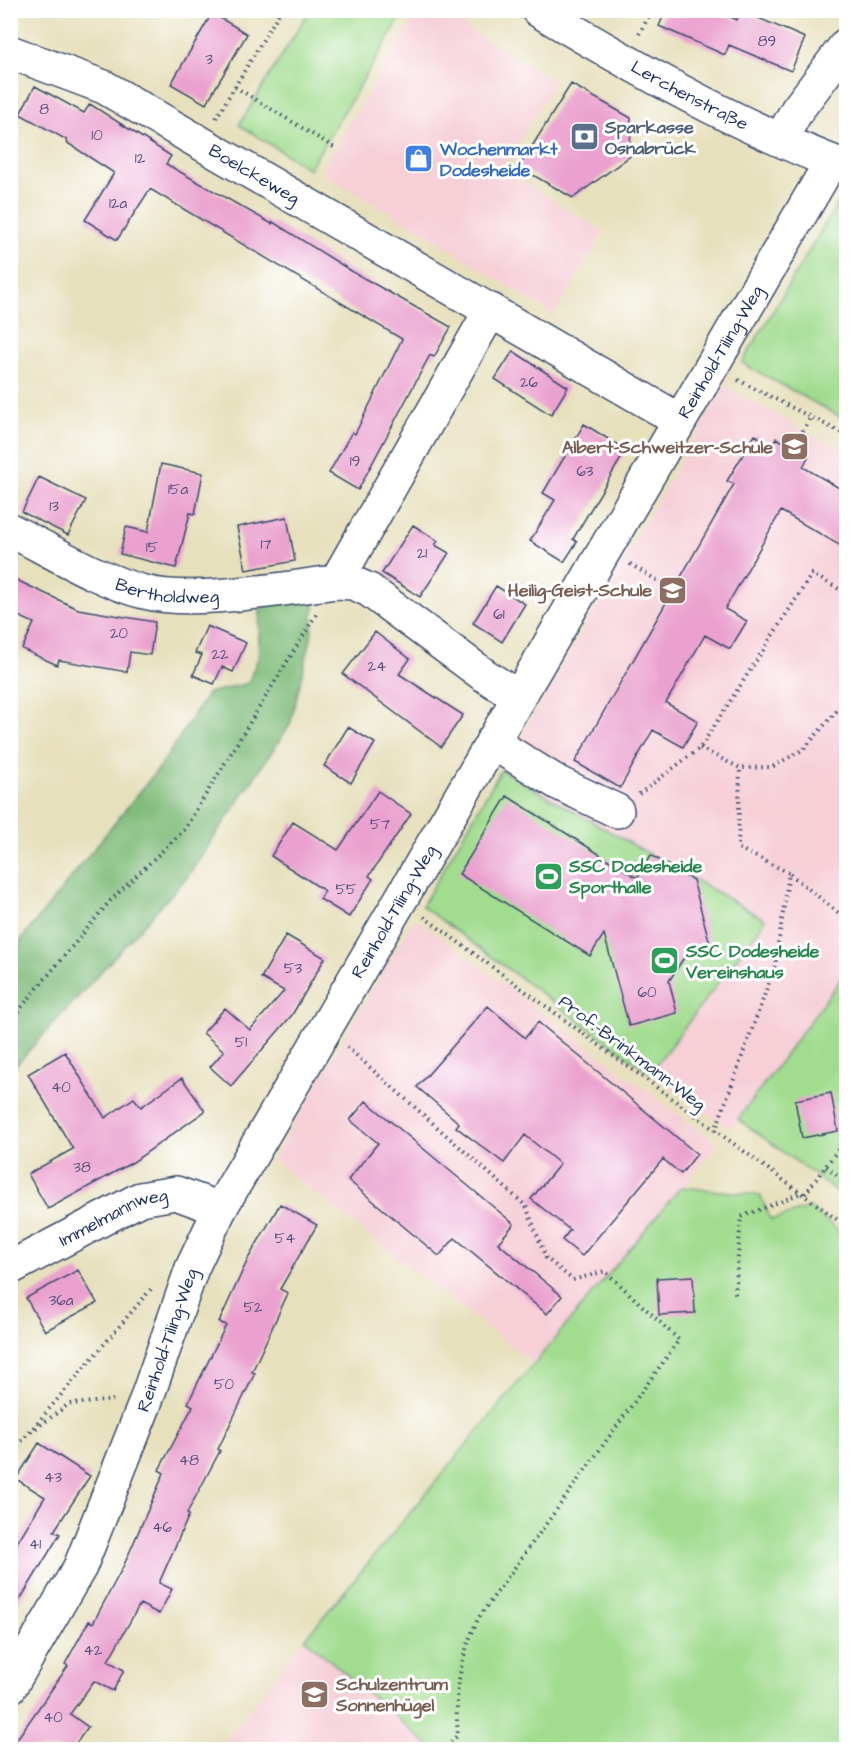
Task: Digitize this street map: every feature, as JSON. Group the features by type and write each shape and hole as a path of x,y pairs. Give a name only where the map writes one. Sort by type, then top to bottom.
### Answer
{"street":[{"name":"Lerchenstraße","path":"538,10 624,61 781,139 839,165"},
{"path":"781,139 797,110 846,45"},
{"name":"Boelckeweg","path":"10,52 104,87 679,420"},
{"name":"Reinhold-Tiling-Weg","path":"10,1687 80,1567 144,1406 192,1268 220,1209 402,901 711,366 839,165"},
{"path":"336,582 491,310"},
{"name":"Bertholdweg","path":"10,530 110,579 144,592 219,595 336,582 353,583 369,590 484,675 518,697"},
{"path":"492,742 558,783 617,811"},
{"name":"Immelmannweg","path":"10,1268 140,1199 176,1193 220,1209"}],"path":[{"path":"202,145 281,10"},
{"path":"235,87 335,148"},
{"path":"711,366 846,435"},
{"path":"794,447 810,418"},
{"path":"605,549 673,590"},
{"path":"617,811 700,748 812,574 846,593"},
{"path":"10,1021 110,901 184,830 336,582"},
{"path":"700,748 740,768 772,767 804,748 846,700"},
{"path":"740,768 738,848 789,873 840,914 846,910"},
{"path":"715,1131 775,966 789,873"},
{"name":"Prof.-Brinkmann-Weg","path":"402,901 846,1226"},
{"path":"327,1029 526,1206 546,1258 573,1280 605,1271 679,1340 479,1617 465,1645 458,1678 455,1709 458,1735 442,1749"},
{"path":"735,1294 741,1217 803,1193 826,1167 846,1138"},
{"path":"826,1167 846,1182"},
{"path":"10,1455 158,1282"},
{"path":"26,1436 69,1404 119,1400 144,1406"}],"shaded area":[{"name":"Wochenmarkt Dodesheide","path":"419,10 439,11 555,82 502,169 604,232 554,315 415,227 320,172"},
{"path":"724,386 826,442 846,449 846,972 730,1129 650,1073 766,920 501,770"},
{"path":"415,918 718,1144 534,1364 272,1160"},
{"name":"Schulzentrum Sonnenhügel","path":"305,1639 433,1749 218,1750"}],"green space":[{"path":"310,10 405,11 309,169 239,125"},
{"path":"837,204 846,208 846,420 742,363"},
{"path":"315,596 311,638 290,725 187,877 16,1065 11,1040 10,966 21,940 162,764 208,693 248,683 258,658 260,608"},
{"path":"501,770 766,920 650,1073 422,906"},
{"path":"846,972 846,1198 738,1119"},
{"path":"681,1187 760,1195 771,1220 810,1208 846,1236 846,1749 433,1749 305,1639"}],"building":[{"path":"666,10 715,10 737,20 740,10 805,38 791,71 729,45 725,55 659,26"},
{"path":"212,13 247,34 206,104 171,84"},
{"name":"Sparkasse Osnabrück","path":"571,84 631,118 630,156 573,198 519,167"},
{"path":"35,86 84,113 90,104 171,156 166,164 272,224 273,222 353,272 451,327 434,357 430,355 358,490 329,473 352,432 355,434 402,339 150,189 117,240 85,220 114,173 66,142 67,140 20,114"},
{"path":"513,351 568,387 551,415 495,379"},
{"path":"584,424 626,450 573,539 577,542 564,562 530,541 555,500 543,493"},
{"path":"755,435 772,445 776,438 809,455 803,467 846,492 846,549 781,511 725,609 747,621 730,649 705,635 666,703 698,721 683,747 653,730 620,788 575,762 734,484 727,481"},
{"path":"161,464 203,473 195,514 190,513 176,568 120,554 126,527 148,532"},
{"path":"39,477 86,500 68,535 22,512"},
{"path":"287,517 295,561 246,570 237,527"},
{"path":"413,525 438,541 435,545 449,553 420,597 382,573"},
{"path":"10,577 78,609 155,622 150,655 130,652 127,672 59,660 57,665 22,649 34,623 10,612"},
{"path":"496,586 525,604 502,642 473,623"},
{"path":"207,626 246,643 233,672 222,667 214,684 193,675 202,655 195,653"},
{"path":"375,632 410,659 399,674 463,715 441,747 343,674"},
{"path":"348,727 375,743 351,783 324,766"},
{"path":"378,791 411,814 369,876 373,879 349,917 320,899 325,891 271,856 293,822 338,850"},
{"name":"SSC Dodesheide Sporthalle","path":"507,796 637,878 651,855 693,880 711,948 685,956 669,981 677,1013 629,1026 604,934 590,956 459,874"},
{"path":"286,935 325,958 292,1015 231,1086 210,1067 224,1051 203,1033 225,1008 250,1030 284,991 261,978"},
{"path":"488,1006 525,1038 538,1022 697,1154 681,1174 663,1159 582,1256 562,1240 570,1230 531,1199 560,1164 525,1135 504,1163 456,1127 459,1123 417,1087"},
{"path":"65,1052 105,1118 134,1098 141,1107 182,1078 205,1111 133,1162 48,1209 28,1174 73,1149 28,1074"},
{"path":"831,1093 838,1131 802,1138 795,1100"},
{"path":"366,1101 514,1224 498,1243 562,1296 547,1314 455,1238 439,1256 348,1180 378,1143 350,1120"},
{"path":"280,1204 317,1225 280,1289 288,1293 252,1372 255,1373 218,1449 220,1451 187,1513 189,1515 159,1583 172,1589 159,1614 140,1604 108,1661 124,1670 113,1691 94,1681 70,1714 88,1727 72,1749 10,1749 68,1666 65,1664 89,1621 93,1623 124,1565 164,1473 159,1470 193,1406 188,1403 226,1325 219,1322 249,1257"},
{"path":"78,1270 97,1303 45,1331 26,1298"},
{"path":"693,1276 695,1313 659,1315 657,1278"},
{"path":"39,1443 90,1476 54,1531 60,1534 10,1616 10,1554 45,1497 16,1479"}],"place":[{"name":"Sparkasse Osnabrück","path":"584,137"},
{"name":"Wochenmarkt Dodesheide","path":"419,159"},
{"name":"Albert-Schweitzer-Schule","path":"794,447"},
{"name":"Heilig-Geist-Schule","path":"673,590"},
{"name":"SSC Dodesheide Sporthalle","path":"548,876"},
{"name":"SSC Dodesheide Vereinshaus","path":"665,961"},
{"name":"Schulzentrum Sonnenhügel","path":"315,1694"}]}
